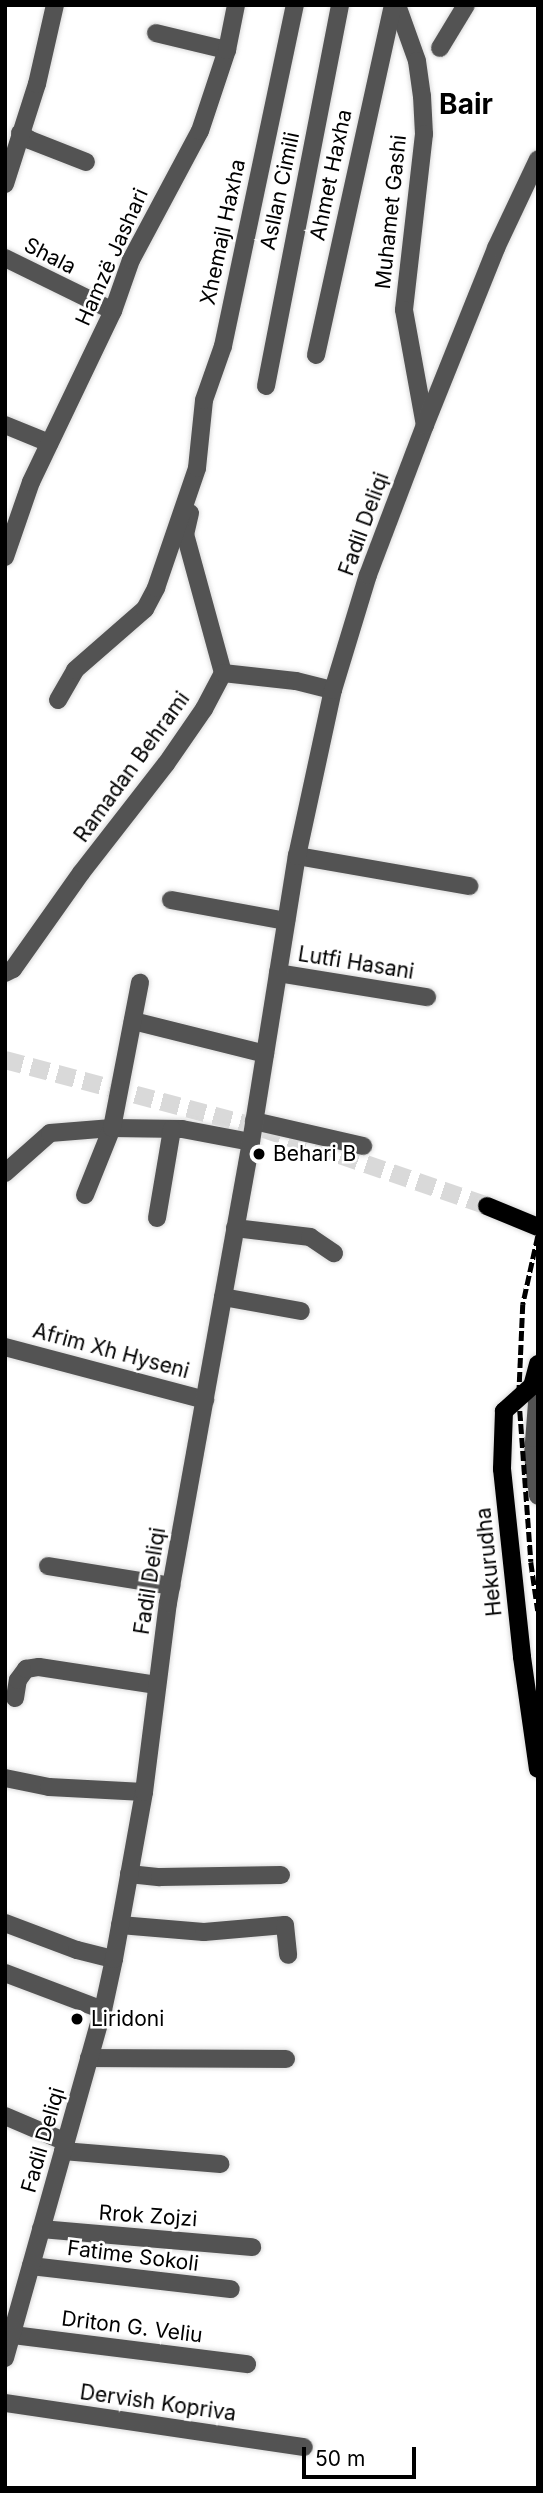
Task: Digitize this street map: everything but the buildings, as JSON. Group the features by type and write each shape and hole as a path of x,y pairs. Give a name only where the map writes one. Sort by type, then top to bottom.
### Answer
{"main road":[{"path":"487,1206 538,1227"},
{"path":"534,1382 538,1364"},
{"name":"Hekurudha","path":"534,1382 504,1410 502,1469 522,1657 538,1769"}],"street":[{"path":"5,184 37,84 55,5"},
{"name":"Hamzë Jashari","path":"5,556 31,482 113,312 131,260 200,131 227,50 236,5"},
{"name":"Xhemajl Haxha","path":"223,673 185,534 197,468 204,400 223,346 295,5"},
{"name":"Asllan Cimili","path":"266,386 340,5"},
{"name":"Ahmet Haxha","path":"316,355 395,5"},
{"name":"Muhamet Gashi","path":"395,5 417,61 422,96 423,144 404,310 425,425"},
{"path":"440,48 466,5"},
{"path":"156,33 227,50"},
{"path":"20,133 30,140 86,162"},
{"name":"Fadil Deliqi","path":"5,2358 8,2335 31,2266 103,2010 114,1959 144,1792 171,1586 251,1142 297,856 332,690 368,575 425,425 496,248 538,159"},
{"name":"Shala","path":"5,258 113,312"},
{"path":"5,425 49,443"},
{"name":"Xhemajl Haxha","path":"58,700 75,670 149,605 197,468"},
{"path":"223,673 296,681 332,690"},
{"name":"Ramadan Behrami","path":"5,973 13,969 81,873 166,764 204,709 223,673"},
{"path":"297,856 469,886"},
{"path":"171,900 286,921"},
{"name":"Lutfi Hasani","path":"278,973 427,997"},
{"path":"85,1195 112,1128 140,983"},
{"path":"132,1021 265,1054"},
{"path":"254,1121 363,1146"},
{"path":"5,1173 50,1133 112,1128 196,1130 251,1142"},
{"path":"157,1218 172,1129"},
{"path":"235,1228 310,1237 334,1253"},
{"path":"223,1297 301,1311"},
{"name":"Afrim Xh Hyseni","path":"5,1347 205,1400"},
{"path":"534,1382 537,1403 533,1455 538,1496"},
{"path":"48,1566 171,1586"},
{"path":"15,1699 18,1680 26,1669 39,1667 158,1685"},
{"path":"5,1779 49,1787 144,1792"},
{"path":"129,1874 160,1877 281,1875"},
{"path":"5,1923 77,1950 114,1959"},
{"path":"120,1925 204,1932 285,1925 288,1955"},
{"path":"5,1973 103,2010"},
{"path":"89,2058 286,2059"},
{"path":"5,2116 64,2146 220,2164"},
{"name":"Rrok Zojzi","path":"41,2229 252,2247"},
{"name":"Fatime Sokoli","path":"31,2266 231,2289"},
{"name":"Driton G. Veliu","path":"8,2335 247,2364"},
{"name":"Dervish Kopriva","path":"5,2403 304,2447"}],"tunnel":[{"path":"5,1060 264,1129 487,1206"}],"railway":[{"path":"538,1236 523,1304 519,1397 531,1562 538,1611"}],"place":[{"name":"Behari B","path":"259,1154"},
{"name":"Liridoni","path":"77,2019"}],"district":[{"name":"Bair","path":"466,104"}]}
